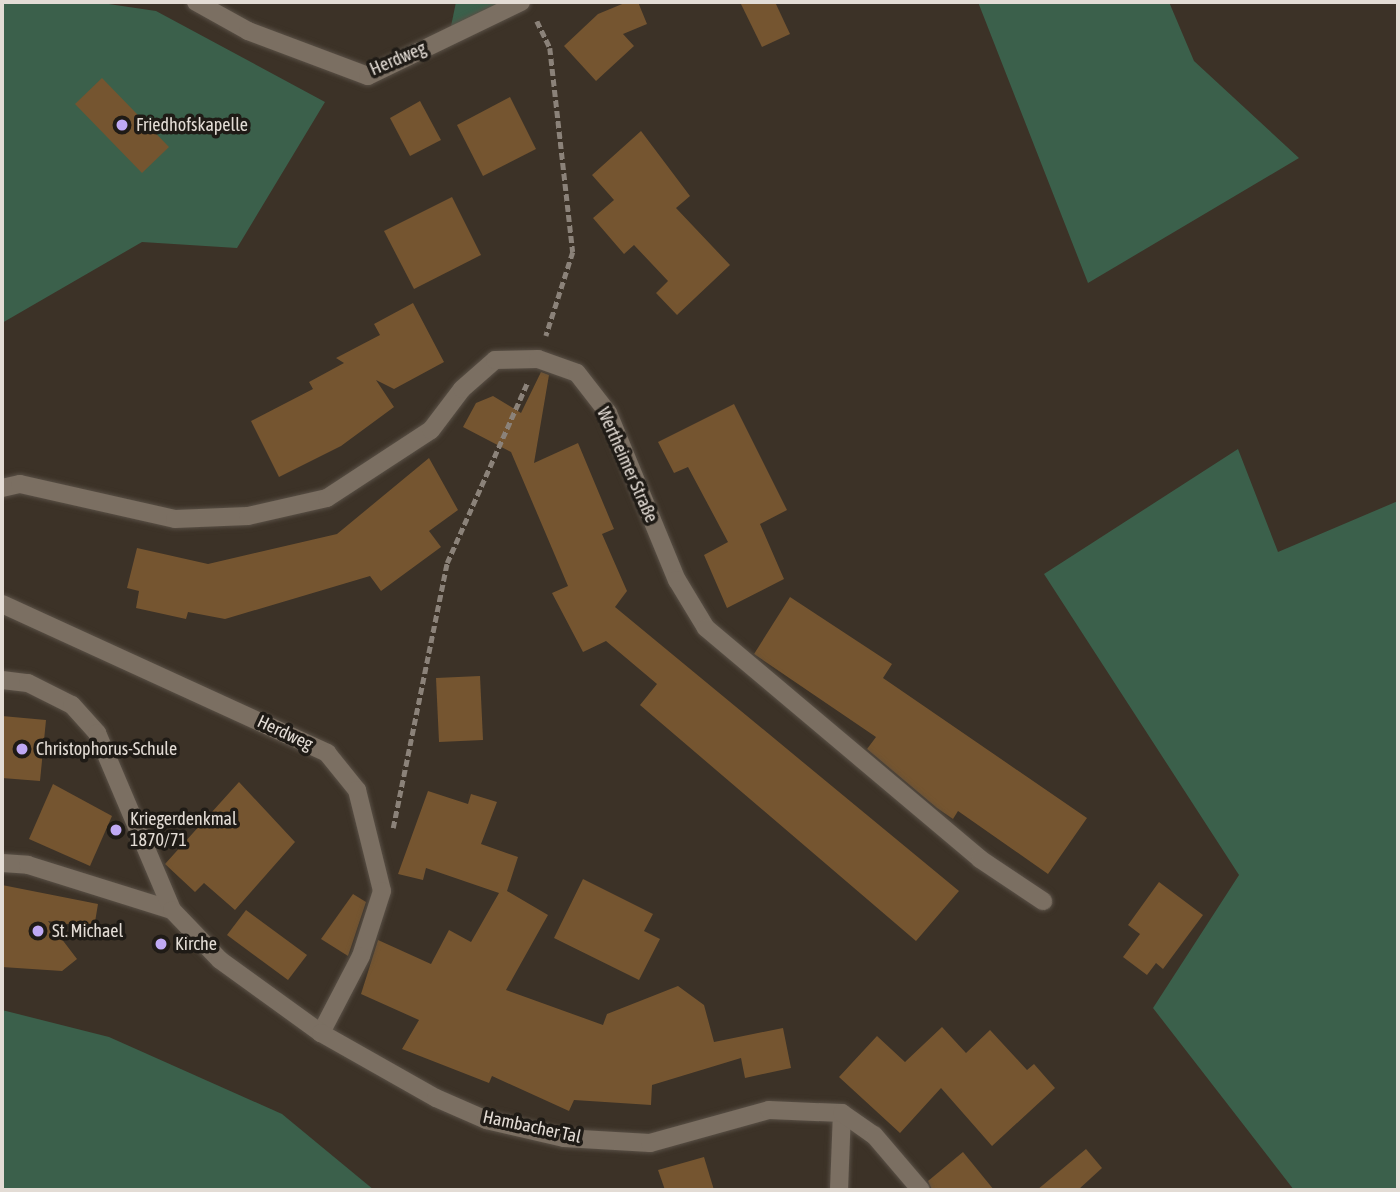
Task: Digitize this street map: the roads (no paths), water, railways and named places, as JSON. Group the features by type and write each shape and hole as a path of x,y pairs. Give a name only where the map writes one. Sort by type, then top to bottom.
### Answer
{"street":[{"name":"Herdweg","path":"196,2 248,31 369,76 527,8"},
{"name":"Wertheimer Straße","path":"2,488 20,484 175,519 248,516 327,498 431,430 462,389 495,360 538,359 577,373 608,413 677,580 706,628 980,859 1043,901"},
{"name":"Herdweg","path":"2,604 327,753 357,790 382,891 361,957 321,1033"},
{"name":"Hambacher Tal","path":"2,680 29,683 72,705 97,733 172,910 220,960 321,1033 486,1120 564,1138 650,1143 769,1110 842,1113"},
{"name":"Hambacher Tal","path":"2,863 28,865 172,910"},
{"path":"839,1190 842,1113"},
{"path":"842,1113 874,1135 921,1190"}],"place":[{"name":"Friedhofskapelle","path":"122,125"},
{"name":"Christophorus-Schule","path":"22,749"},
{"name":"Kriegerdenkmal 1870/71","path":"116,830"},
{"name":"St. Michael","path":"38,931"},
{"name":"Kirche","path":"161,944"}]}
